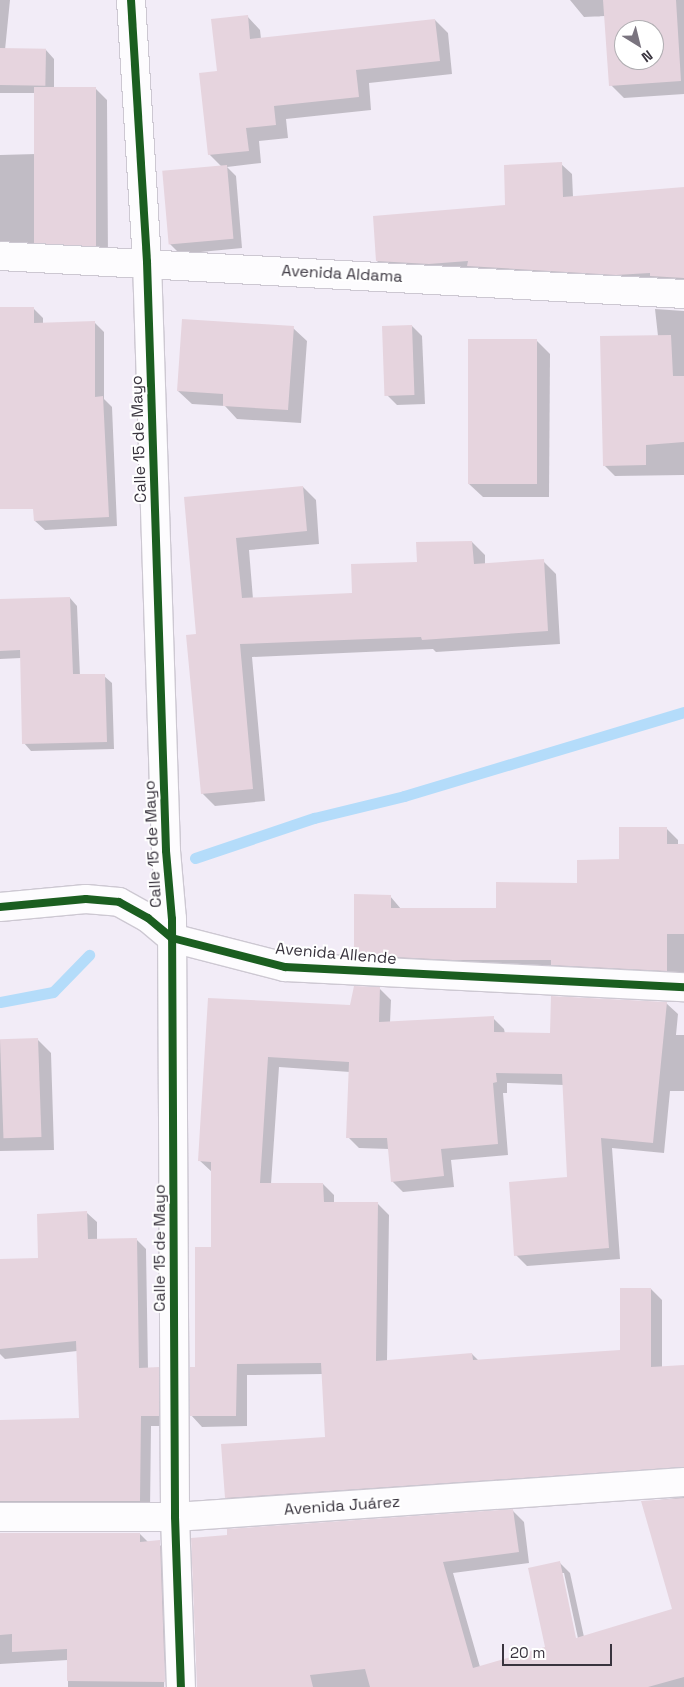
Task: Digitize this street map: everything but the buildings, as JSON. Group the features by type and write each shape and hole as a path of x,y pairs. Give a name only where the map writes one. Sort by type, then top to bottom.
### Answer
{"street":[{"name":"Calle 15 de Mayo","path":"131,0 147,262 165,841 172,938 175,1517 181,1687"},
{"name":"Avenida Aldama","path":"0,256 147,262 684,294"},
{"name":"Avenida Allende","path":"0,907 86,899 118,902 148,918 172,938 285,967 684,987"},
{"name":"Avenida Juárez","path":"0,1517 175,1517 684,1482"}],"waterway":[{"path":"195,858 314,818 404,796 684,712"},
{"path":"0,1002 53,992 89,955"}],"cycle path":[{"path":"131,0 147,262 166,851 172,919 175,1517 181,1687"},
{"path":"0,907 86,899 119,902 148,918 172,938 285,967 684,987"}]}
